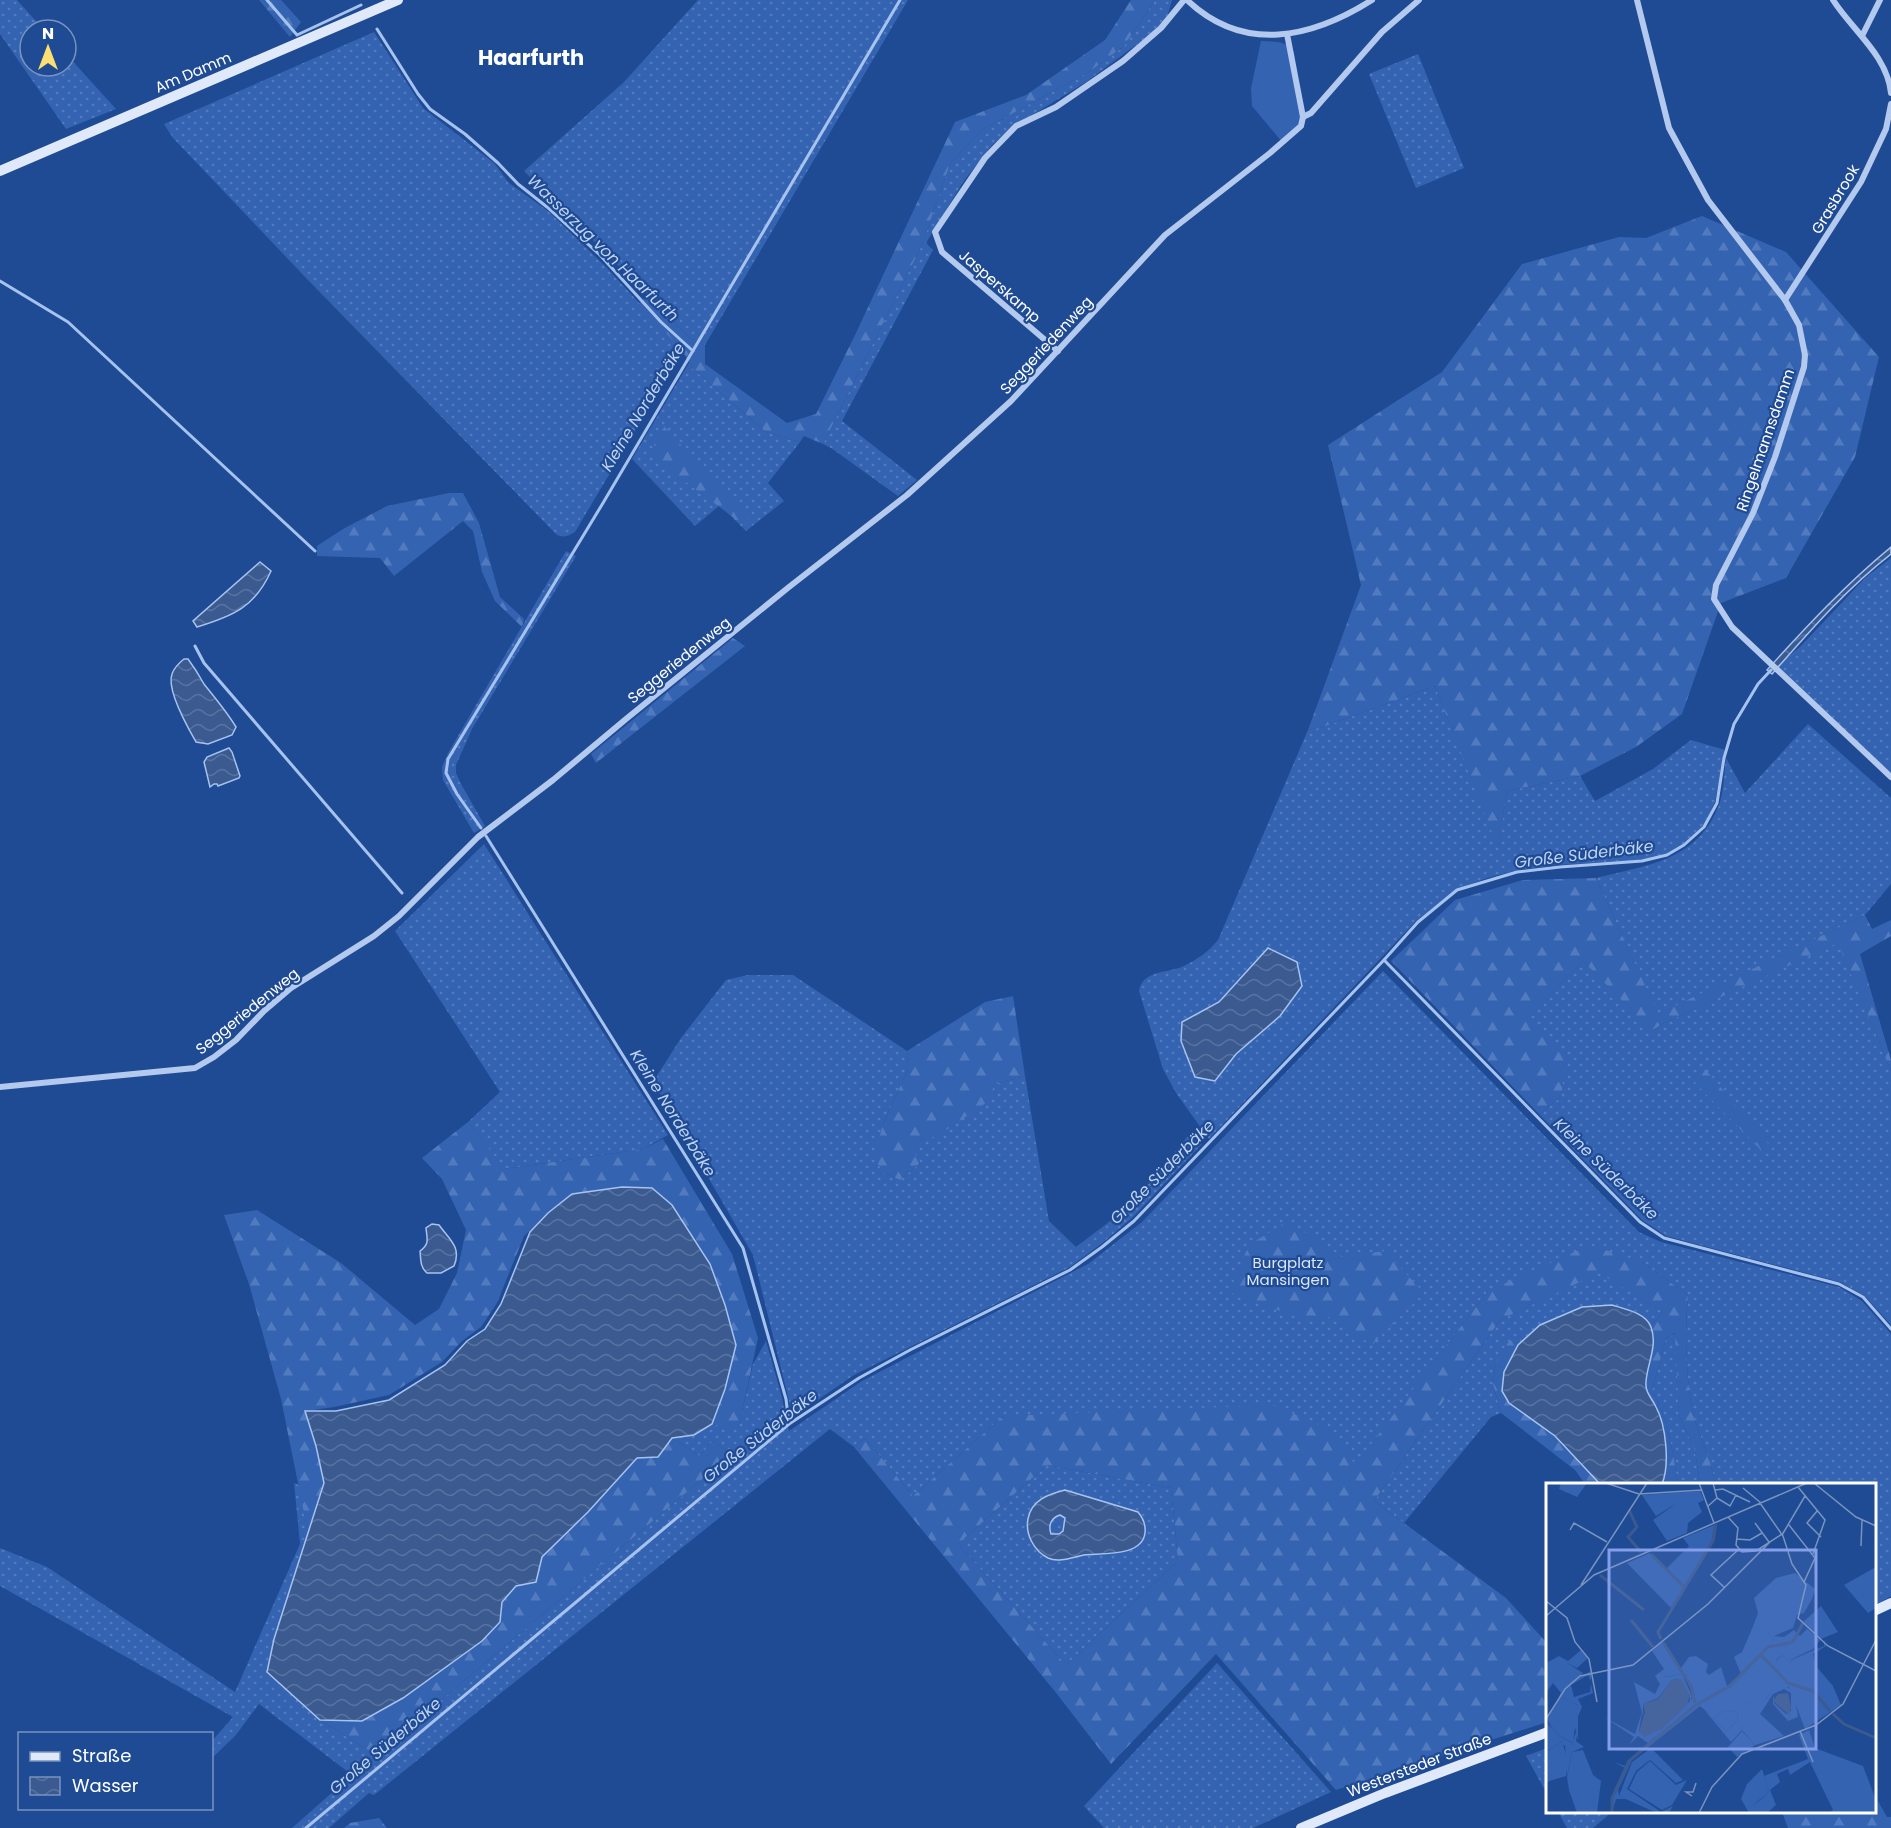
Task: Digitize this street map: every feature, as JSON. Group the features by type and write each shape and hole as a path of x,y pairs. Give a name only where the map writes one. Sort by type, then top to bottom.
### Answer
{"main road":[{"name":"Am Damm","path":"0,171 398,0"},
{"path":"1876,1610 1891,1603"},
{"name":"Westersteder Straße","path":"1301,1828 1385,1793 1546,1733"}],"street":[{"path":"1185,0 1219,24 1246,33 1287,34 1322,26 1347,16 1372,0"},
{"name":"Jasperskamp","path":"1058,351 942,252 935,232 985,158 1016,126 1056,107 1123,61 1161,28 1185,0"},
{"name":"Seggeriedenweg","path":"0,1087 195,1068 236,1040 264,1011 291,988 374,936 399,916 478,837 553,780 789,587 907,495 1011,401 1165,235 1301,126 1303,117 1311,113 1382,32 1419,0"},
{"name":"Ringelmannsdamm","path":"1637,0 1669,128 1708,200 1785,300 1799,325 1805,355 1804,367 1775,457 1754,513 1716,585 1714,599 1732,627 1891,777"},
{"path":"1833,0 1876,56 1888,77 1891,93"},
{"path":"1862,36 1880,0"},
{"path":"1287,34 1303,117"},
{"name":"Grasbrook","path":"1785,300 1861,182 1886,129 1891,104"}],"green space":[{"path":"0,0 17,0 33,18 18,18 18,60 0,34"},
{"path":"259,0 281,0 301,22 290,37"},
{"path":"698,0 908,0 705,345 690,338 524,171 624,82"},
{"path":"1131,0 1155,0 1124,46 1089,72 982,130 950,164 922,245 823,444 804,436 800,442 766,432 692,368 682,350 639,304 647,295 690,338 705,345 705,364 787,423 816,414 955,122 1026,95 1105,40"},
{"path":"1155,0 1172,0 1167,17 1155,31 1086,82 1011,128 992,145 963,182 926,243 933,250 842,421 917,480 898,496 823,444 922,245 950,164 982,130 1089,72 1124,46"},
{"path":"374,32 423,108 494,163 509,183 548,211 604,265 683,350 575,532 568,535 557,535 306,278 173,138 164,124"},
{"path":"1261,41 1287,45 1294,52 1302,111 1301,125 1282,142 1252,106 1251,88"},
{"path":"1418,54 1464,168 1416,188 1369,74"},
{"path":"78,67 116,109 66,129 31,78 78,78"},
{"path":"1702,216 1786,252 1879,357 1855,457 1786,578 1721,603 1682,714 1636,747 1580,776 1507,791 1498,848 1435,686 1323,727 1308,730 1361,585 1328,445 1442,372 1522,264 1619,237 1646,238"},
{"path":"689,363 766,432 800,442 768,483 784,501 746,531 720,505 695,526 632,459"},
{"path":"661,423 751,522 745,526 651,456"},
{"path":"449,493 463,493 479,523 500,597 524,619 522,627 495,601 482,572 473,531 463,521 394,576 380,558 317,556 317,546 343,529 387,506"},
{"path":"566,551 576,556 472,729 456,765 456,773 461,784 485,826 474,833 443,780 442,767"},
{"path":"1891,558 1891,774 1774,667 1800,647 1866,577"},
{"path":"733,638 745,646 596,763 591,754"},
{"path":"1435,686 1498,846 1507,791 1580,776 1595,801 1653,769 1691,740 1725,750 1715,802 1703,826 1683,844 1667,854 1641,860 1557,865 1518,870 1455,890 1417,920 1209,1139 1176,1093 1163,1069 1139,991 1141,984 1145,979 1157,973 1194,961 1218,940 1308,730 1323,727"},
{"path":"1808,724 1891,798 1891,884 1865,915 1658,1015 1596,878 1652,864 1684,849 1710,824 1719,805 1726,758 1745,793"},
{"path":"484,844 668,1135 643,1149 504,1169 468,1122 500,1092 395,931"},
{"path":"1596,878 1658,1014 1865,915 1872,929 1891,920 1891,936 1860,954 1891,1060 1891,1071 1838,943 1662,1024 1652,1031 1583,961 1527,1017 1566,1057 1561,1097 1539,1114 1391,961 1455,900 1523,880"},
{"path":"1838,942 1891,1071 1891,1325 1865,1296 1840,1282 1666,1236 1642,1220 1539,1114 1561,1097 1526,1017 1583,961 1653,1031 1662,1024"},
{"path":"1383,971 1639,1232 1661,1242 1839,1287 1862,1301 1891,1334 1891,1596 1876,1604 1876,1483 1715,1483 1711,1465 1694,1418 1688,1380 1686,1323 1688,1295 1642,1262 1488,1291 1355,1466 1003,1416 913,1496 865,1438 854,1447 830,1429 374,1795 369,1793 329,1828 292,1828 352,1775 259,1704 235,1736 213,1757 213,1740 233,1717 0,1586 0,1548 47,1567 235,1692 300,1544 294,1483 299,1485 308,1533 274,1639 267,1672 320,1720 376,1755 732,1454 713,1441 699,1456 672,1438 694,1435 712,1424 738,1429 753,1364 766,1341 789,1431 862,1381 1088,1264 1142,1222"},
{"path":"748,975 793,975 907,1051 908,1069 883,1124 884,1173 900,1180 920,1163 912,1150 923,1138 995,1084 1025,1076 1049,1221 1076,1247 1130,1206 1188,1136 1202,1144 1133,1217 1070,1267 854,1375 793,1417 753,1255 653,1082 681,1038 726,980"},
{"path":"1013,996 1025,1076 995,1084 987,1102 936,1137 923,1138 913,1150 920,1163 900,1180 884,1173 874,1158 883,1124 908,1069 907,1051 985,1002"},
{"path":"1705,1069 1771,1147 1764,1153 1695,1083"},
{"path":"468,1122 505,1169 643,1149 663,1139 732,1254 758,1338 738,1430 712,1424 725,1389 736,1345 710,1264 672,1205 652,1188 622,1187 572,1194 524,1236 497,1303 481,1327 462,1341 442,1362 389,1395 306,1411 324,1483 308,1533 281,1399 249,1284 224,1215 257,1210 341,1263 415,1325 439,1309 457,1273 466,1230 442,1179 422,1158"},
{"name":"Burgplatz Mansingen","path":"1288,1221 1342,1257 1385,1251 1424,1293 1372,1345 1327,1316 1308,1321 1229,1292 1249,1245"},
{"path":"1590,1245 1642,1262 1688,1295 1686,1352 1688,1380 1694,1418 1711,1465 1715,1483 1700,1483 1695,1451 1679,1415 1675,1333 1666,1338 1652,1390 1666,1424 1678,1483 1662,1483 1665,1476 1665,1437 1657,1408 1648,1396 1646,1384 1654,1344 1651,1325 1663,1312 1599,1273 1500,1320 1374,1501 1506,1598 1546,1642 1546,1722 1336,1790 1216,1654 1111,1764 1057,1694 854,1447 865,1438 913,1496 1003,1416 1274,1405 1337,1433 1355,1465 1488,1291","holes":["1047,1465 1171,1488 1178,1561 1066,1665 958,1544"]},
{"path":"1599,1272 1663,1312 1651,1325 1636,1312 1612,1305 1582,1307 1540,1325 1518,1345 1510,1341 1496,1362 1493,1384 1501,1413 1491,1417 1404,1523 1374,1501 1500,1320"},
{"path":"1676,1333 1679,1415 1695,1451 1700,1483 1678,1483 1666,1424 1652,1390 1666,1338"},
{"path":"1510,1340 1518,1345 1504,1372 1502,1391 1509,1403 1555,1436 1599,1483 1584,1483 1575,1470 1501,1413 1493,1384 1496,1361"},
{"path":"672,1438 699,1456 713,1441 732,1454 376,1755 320,1720 362,1721 500,1622 502,1602 516,1586 536,1582 542,1557 588,1512 637,1458 658,1457"},
{"path":"1047,1465 1171,1488 1178,1561 1066,1665 958,1544"},
{"path":"1217,1663 1331,1792 1253,1828 1104,1828 1084,1806"},
{"path":"1546,1748 1546,1792 1526,1756"},
{"path":"1876,1798 1887,1817 1891,1817 1891,1828 1788,1828 1782,1813 1876,1813"},
{"path":"1559,1813 1611,1813 1593,1828 1567,1828"},
{"path":"379,1818 387,1828 344,1828 350,1823"}],"water":[{"path":"1891,547 1891,554 1844,596 1772,674 1767,670 1842,591"},
{"path":"260,562 271,571 250,602 222,619 197,627 193,621"},
{"path":"184,659 188,659 236,727 232,735 208,744 196,742 179,709 172,689 172,674"},
{"path":"229,748 240,776 218,786 214,784 210,787 204,762 207,757"},
{"path":"1268,948 1297,962 1302,986 1280,1016 1236,1054 1215,1081 1195,1077 1181,1041 1182,1022 1219,1002"},
{"path":"622,1187 652,1188 672,1205 710,1264 736,1345 725,1389 712,1424 694,1435 672,1438 658,1457 637,1458 588,1512 542,1557 536,1582 516,1586 502,1602 500,1622 482,1641 403,1698 362,1721 320,1720 267,1672 274,1639 324,1483 305,1411 336,1411 389,1400 445,1365 467,1341 485,1329 501,1304 530,1232 548,1213 572,1194"},
{"path":"432,1224 439,1225 455,1248 454,1266 441,1273 427,1273 421,1263 420,1251 427,1244 426,1228"},
{"path":"1612,1305 1640,1315 1651,1327 1653,1348 1646,1386 1659,1415 1664,1434 1666,1466 1662,1483 1599,1483 1555,1436 1509,1403 1502,1391 1504,1372 1518,1345 1540,1325 1582,1307"},
{"path":"1065,1490 1138,1512 1145,1527 1142,1541 1129,1550 1120,1552 1084,1555 1061,1560 1043,1555 1029,1536 1027,1525 1030,1512 1042,1499","holes":["1060,1515 1065,1518 1063,1531 1059,1534 1051,1534 1052,1520"]}],"waterway":[{"name":"Wasserzug von Haarfurth","path":"267,0 297,35 361,5"},
{"name":"Kleine Norderbäke","path":"481,828 457,794 446,773 448,759 603,503 900,0"},
{"name":"Wasserzug von Haarfurth","path":"377,29 430,109 465,134 518,184 600,255 661,322 693,351"},
{"path":"0,281 68,322 315,551"},
{"path":"195,646 204,663 402,893"},
{"name":"Große Süderbäke","path":"306,1828 789,1424 859,1378 910,1350 1070,1270 1134,1221 1418,922 1457,890 1517,872 1642,861 1667,855 1684,845 1704,827 1717,803 1724,758 1734,724 1758,684 1771,670"},
{"name":"Kleine Norderbäke","path":"486,836 743,1248 786,1399 789,1424"},
{"name":"Kleine Süderbäke","path":"1384,960 1640,1222 1664,1238 1839,1284 1863,1297 1891,1329"}],"district":[{"name":"Haarfurth","path":"531,57"}]}
